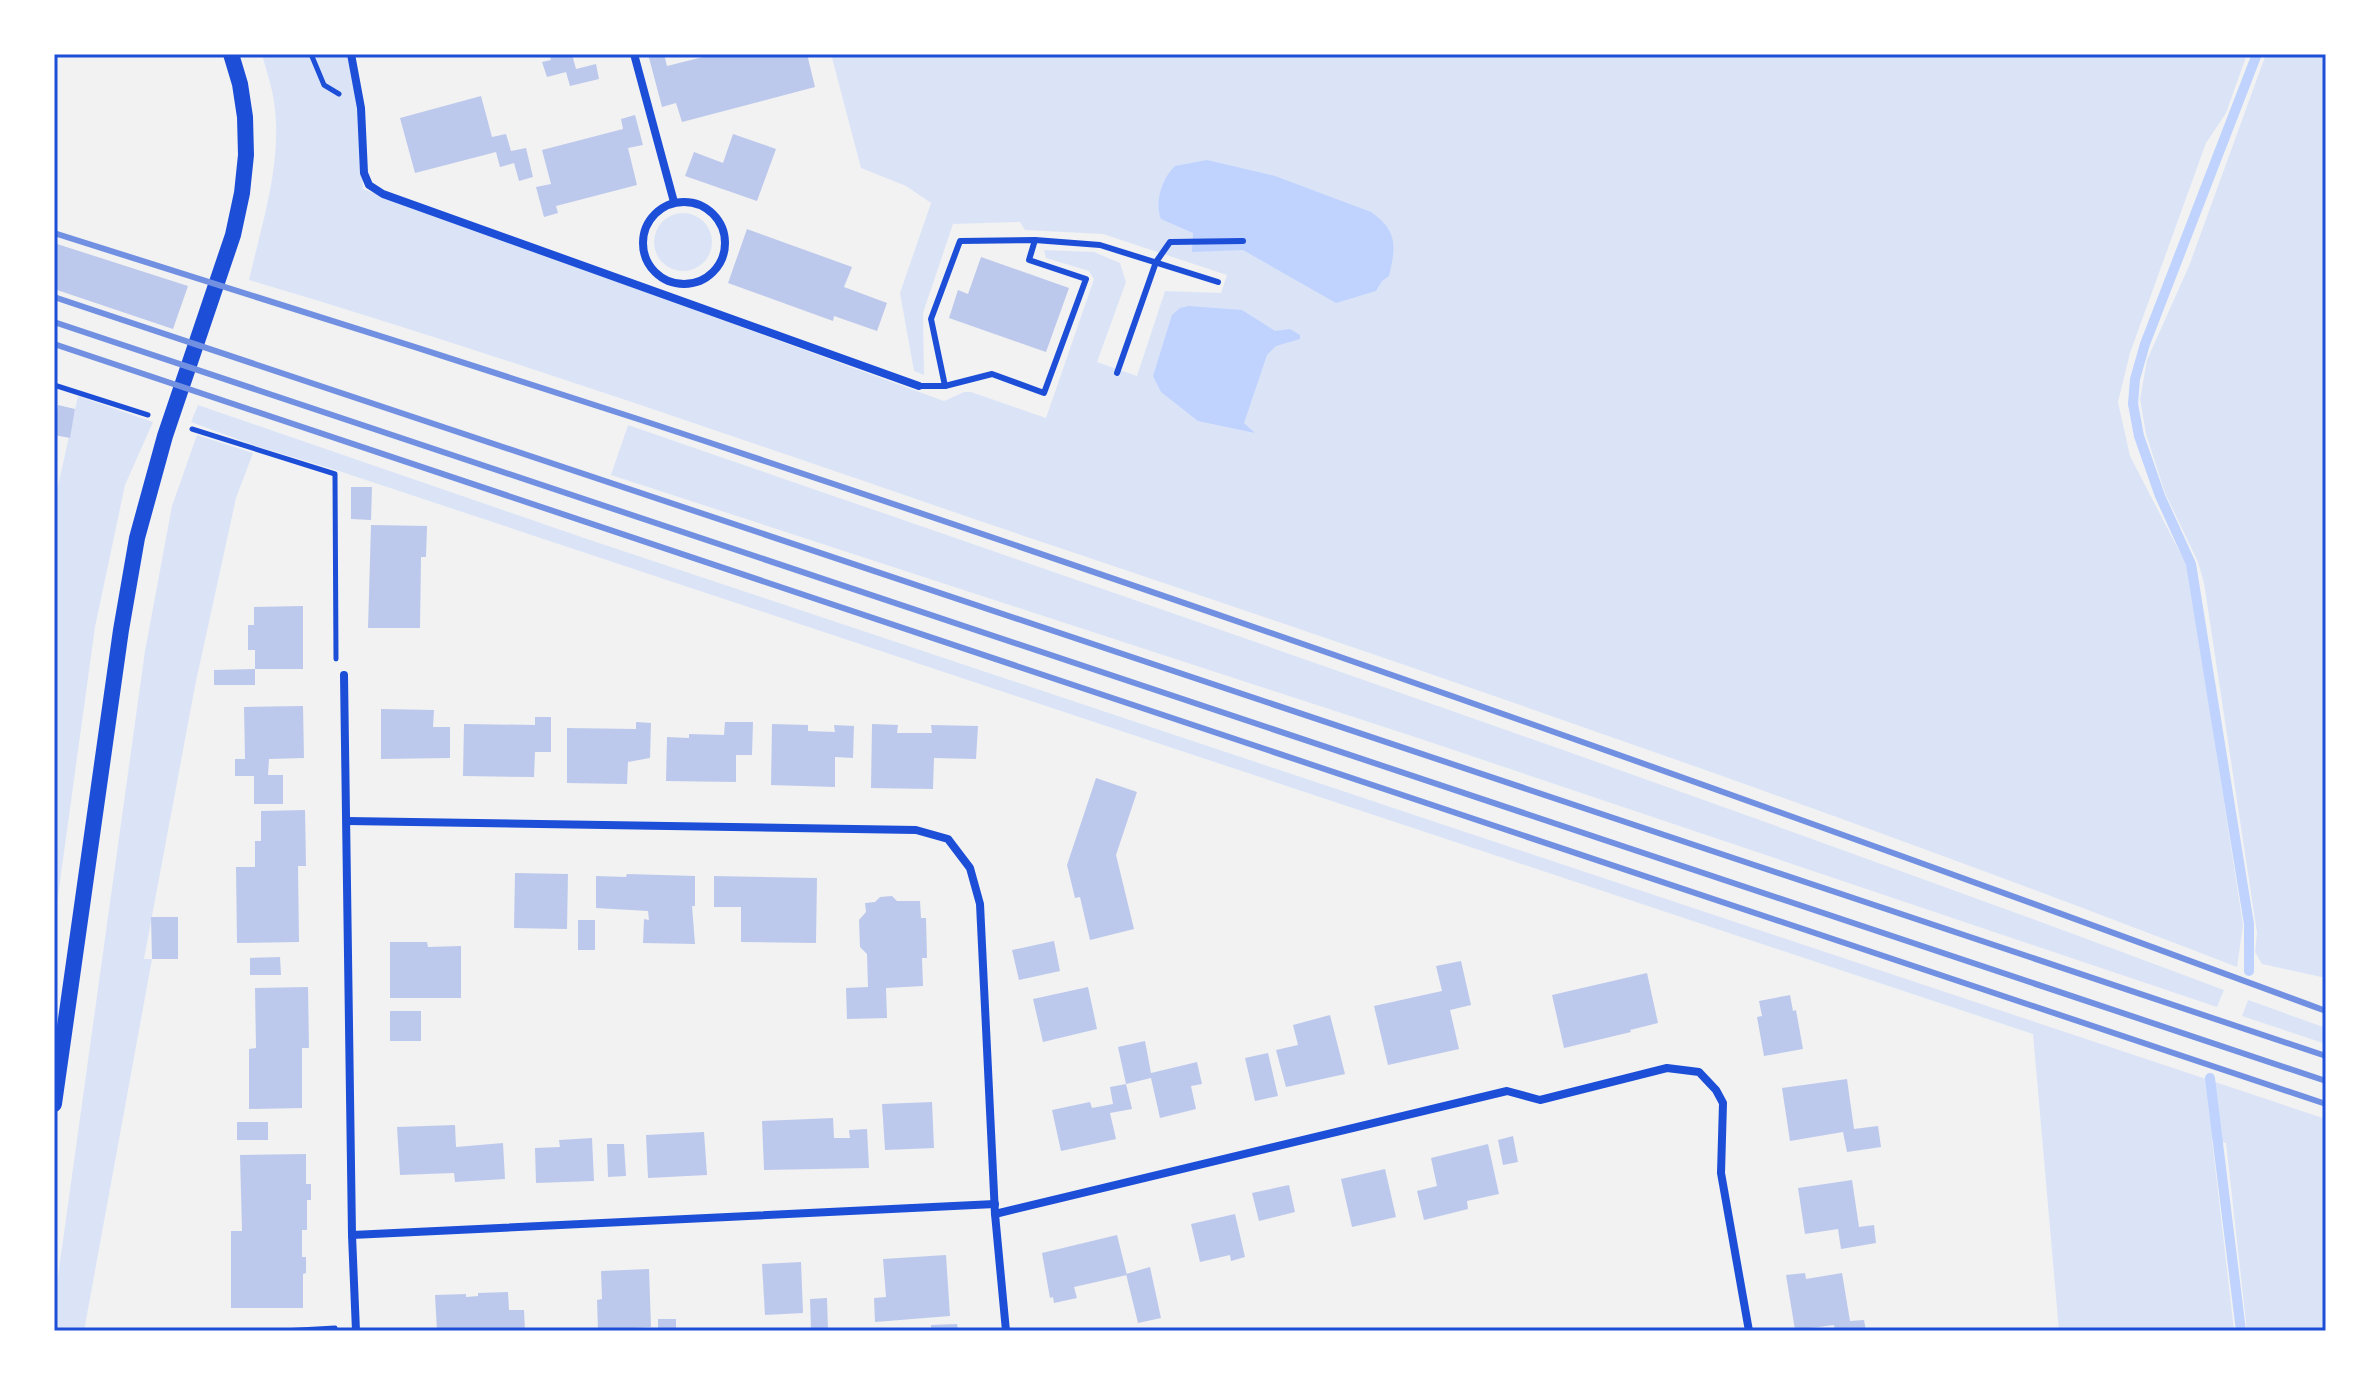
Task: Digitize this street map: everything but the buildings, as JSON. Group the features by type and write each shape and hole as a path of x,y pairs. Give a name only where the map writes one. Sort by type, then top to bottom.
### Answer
{"main road":[{"path":"54,1104 121,630 137,538 165,436 233,235 246,155 240,84 231,54"}],"street":[{"path":"351,54 361,108 364,173 369,185 383,194 919,386"},
{"path":"634,54 674,202"},
{"path":"674,202 700,204 720,221 726,246 722,259 705,279 693,284 667,281 648,264 642,239 652,215 674,202"},
{"path":"662,293 667,281"},
{"path":"344,675 356,1329"},
{"path":"347,821 916,830 948,839 970,868 980,904 995,1214 1006,1331"},
{"path":"995,1214 1507,1091 1540,1100 1667,1068 1685,1069 1699,1072 1708,1079 1723,1103 1721,1173 1749,1331"},
{"path":"352,1235 995,1204"}],"lane":[{"path":"919,386 945,386 992,374 1044,393 1086,279 1029,260 1035,240"},
{"path":"945,386 931,319 960,241 1035,240 1100,245 1218,282"},
{"path":"1117,373 1156,262 1170,242 1243,241"}],"path":[{"path":"311,54 324,85 361,108"},
{"path":"54,385 157,418"},
{"path":"187,427 335,474 336,663 344,675"},
{"path":"282,1331 356,1329"}],"shaded area":[{"path":"262,54 348,54 358,106 363,189 944,401 971,392 1046,418 1094,279 1089,271 1046,258 1044,250 1094,252 1120,263 1126,282 1097,362 1137,376 1165,291 1221,293 1227,275 1103,234 1025,230 1020,222 953,224 923,313 924,375 914,371 900,293 931,203 906,186 861,168 831,54 2247,54 2226,113 2206,143 2130,353 2118,402 2130,456 2188,568 2243,925 2237,967 1940,855 1492,695 647,407 249,280 270,192 276,147 274,102"},
{"path":"2266,54 2326,54 2326,978 2262,964 2255,952 2257,933 2204,583 2198,562 2165,493 2146,434 2140,399 2147,360 2189,266"},
{"path":"683,213 704,221 712,242 704,263 683,271 662,263 654,242 662,221"},
{"path":"78,396 153,422 125,485 95,627 54,925 54,504"},
{"path":"198,405 590,540 2326,1119 2326,1331 2247,1331 2226,1143 2212,1139 2234,1331 2059,1331 2033,1034 259,447 191,422"},
{"path":"628,425 1627,773 2224,990 2217,1007 1421,739 611,475"},
{"path":"197,435 253,453 236,498 195,686 144,959 152,959 84,1331 54,1331 54,1305 145,651 172,506"},
{"path":"2248,1000 2326,1028 2326,1044 2242,1016"}],"water":[{"path":"1207,160 1275,176 1371,212 1386,226 1393,240 1389,276 1376,291 1336,303 1243,250 1192,252 1193,233 1161,219 1160,191 1175,166"},
{"path":"1180,308 1242,310 1275,331 1290,329 1300,335 1300,339 1276,346 1267,355 1244,423 1255,433 1198,421 1161,392 1153,376 1172,315"}],"waterway":[{"path":"2249,971 2249,924 2191,564 2160,496 2139,436 2133,404 2135,379 2145,344 2257,54"},
{"path":"2210,1078 2241,1331"}],"railway":[{"path":"54,233 568,396 1275,634 1907,858 2326,1011"},
{"path":"54,297 2326,1056"},
{"path":"54,322 2326,1081"},
{"path":"54,344 2326,1104"}]}
